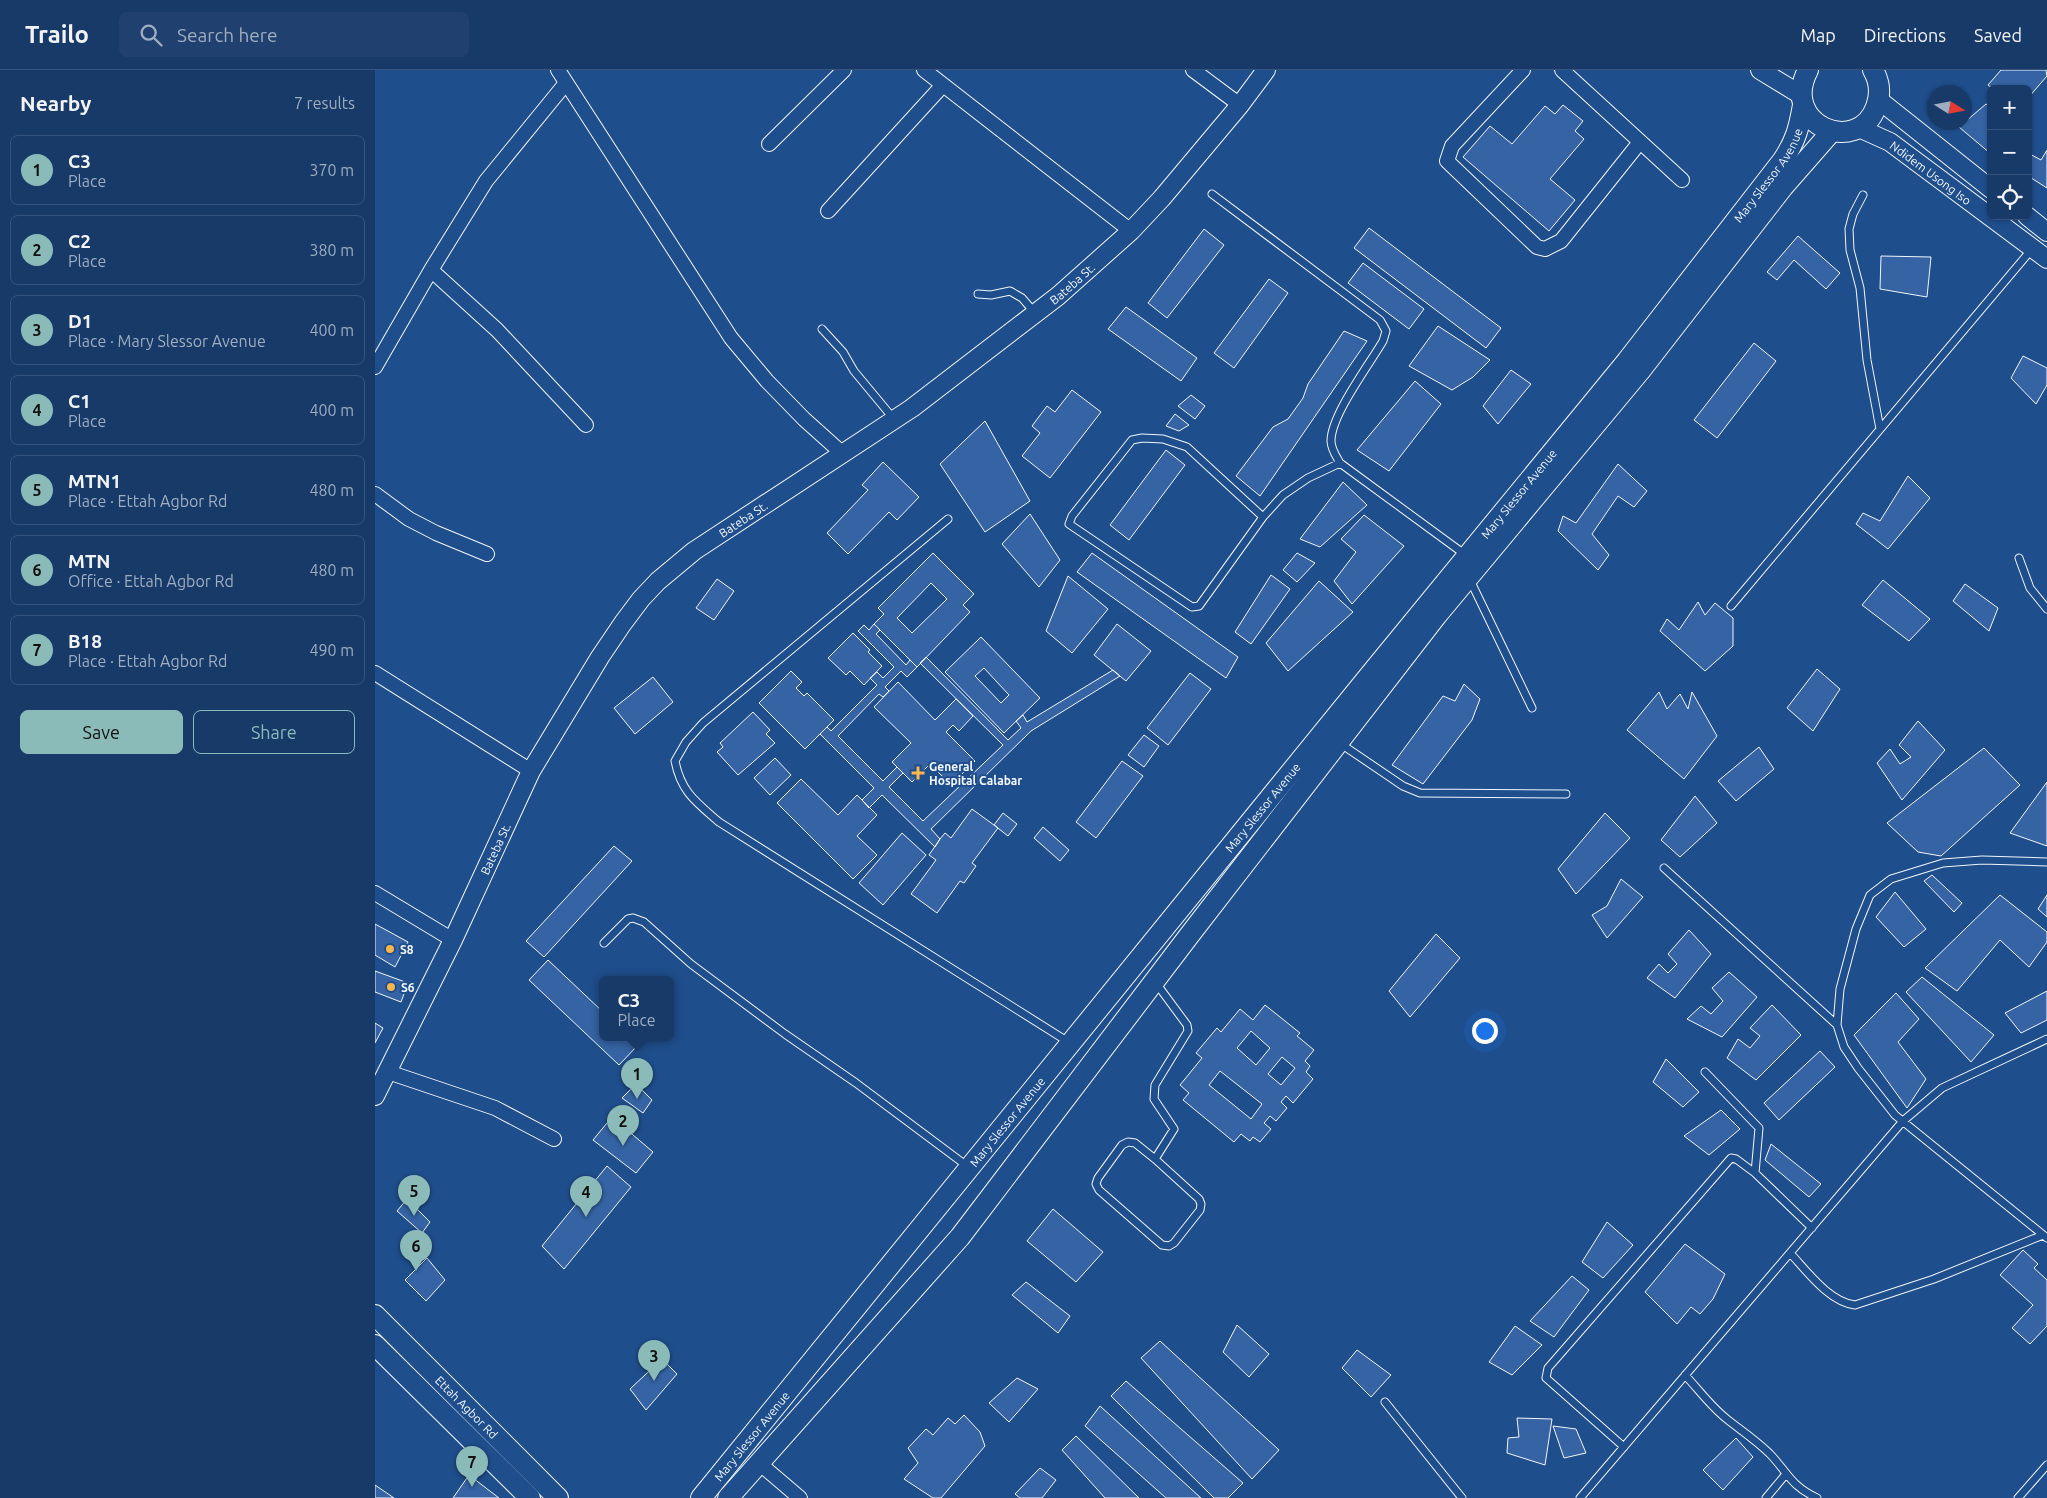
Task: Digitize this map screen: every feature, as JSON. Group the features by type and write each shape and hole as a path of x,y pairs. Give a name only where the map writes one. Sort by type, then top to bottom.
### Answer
{"main road":[{"name":"Mary Slessor Avenue","path":"701,1498 1627,361 1783,160 1793,145 1799,131 1803,80 1808,70"},
{"path":"1802,100 1809,117 1819,126 1832,131 1845,132 1859,128 1875,111 1880,81"},
{"name":"Mary Slessor Avenue","path":"728,1498 960,1237 1338,742 1469,577 1640,371 1783,187 1832,131"},
{"name":"Ettah Agbor Rd","path":"375,1315 559,1498"},
{"name":"Ettah Agbor Rd","path":"375,1345 530,1498"}],"street":[{"path":"558,70 731,338 773,388 843,454"},
{"path":"769,144 844,70"},
{"path":"924,70 1131,231"},
{"path":"1193,70 1240,105"},
{"name":"Bateba St.","path":"375,1096 453,940 531,771 623,623 658,582 694,550 843,454 945,385 1036,313 1131,231 1162,198 1240,105 1266,70"},
{"path":"1523,70 1452,146 1447,161 1537,248 1545,249 1561,241 1641,142"},
{"path":"1562,70 1682,180"},
{"path":"1760,70 1802,100"},
{"name":"Ndidem Usong Iso","path":"1880,81 1933,143 1987,186"},
{"path":"375,367 469,207 499,164 566,83"},
{"path":"828,210 943,85"},
{"name":"Ndidem Usong Iso","path":"1859,128 1890,142 2047,259"},
{"path":"2032,220 2047,230"},
{"path":"431,270 497,330 586,425"},
{"path":"375,494 409,519 436,533 487,554"},
{"path":"375,673 531,771"},
{"path":"375,893 453,940"},
{"path":"388,1072 495,1108 554,1139"},
{"path":"759,1463 800,1498"}],"lane":[{"path":"1212,194 1380,320 1386,331 1383,341 1337,417 1331,441 1333,450 1340,463 1467,556"},
{"path":"1863,195 1853,214 1849,229 1851,250 1860,288 1867,360 1880,429"},
{"path":"1731,606 2032,249"},
{"path":"978,294 991,295 1010,291 1022,298 1036,313"},
{"path":"822,329 843,352 854,371 894,420"},
{"path":"1263,517 1187,447 1163,439 1142,438 1132,440 1072,516 1069,524 1192,607 1199,606 1263,517 1283,495 1295,486 1340,463"},
{"path":"948,519 703,723 686,742 675,761 679,779 691,796 719,822 1071,1043"},
{"path":"2019,558 2030,588 2047,610"},
{"path":"1469,577 1532,708"},
{"path":"1338,742 1403,786 1420,792 1566,794"},
{"path":"1790,1253 1835,1299 1855,1305 1934,1279 2045,1236 1895,1114 1858,1068 1844,1047 1837,1026 1840,989 1856,929 1870,895 1891,879 1943,863 1983,860 2047,862"},
{"path":"1664,868 1837,1026"},
{"path":"604,943 628,919 633,918 644,922 691,964 785,1034 856,1083 969,1168"},
{"path":"1154,981 1187,1025 1188,1031 1155,1085 1154,1099 1174,1129 1155,1159"},
{"path":"1580,1498 1903,1121 1942,1088 2047,1039"},
{"path":"1705,1072 1759,1128 1755,1173"},
{"path":"1128,1142 1135,1143 1155,1159 1199,1199 1201,1204 1195,1216 1174,1243 1169,1246 1162,1246 1099,1190 1096,1184 1098,1178 1122,1145 1128,1142"},
{"path":"1623,1448 1546,1378 1548,1368 1731,1158 1736,1159 1755,1173 1812,1228"},
{"path":"1685,1375 1727,1420 1741,1429 1770,1454 1793,1484 1803,1492 1817,1498"},
{"path":"1385,1402 1462,1498"},
{"path":"2018,1498 2047,1465"},
{"path":"1766,1498 1786,1474"}],"building":[{"path":"2001,70 2046,70 2047,76 2032,93 2032,85 1988,85"},
{"path":"1563,105 1583,121 1575,131 1584,139 1550,179 1575,200 1549,231 1463,157 1490,126 1512,144 1545,106 1555,114"},
{"path":"1987,105 1987,151 1963,130 1972,130 1972,116"},
{"path":"2047,150 2047,188 2032,179 2032,155 2041,160"},
{"path":"1369,228 1501,328 1486,348 1354,248"},
{"path":"1204,229 1224,245 1167,318 1148,303"},
{"path":"1798,236 1840,273 1826,289 1794,260 1777,280 1767,272"},
{"path":"1881,256 1931,257 1927,297 1880,289"},
{"path":"1363,263 1424,309 1409,329 1348,283"},
{"path":"1269,279 1288,293 1234,368 1214,353"},
{"path":"1126,307 1197,358 1181,381 1108,329"},
{"path":"1438,326 1490,360 1473,377 1452,390 1409,366"},
{"path":"1344,331 1367,341 1260,496 1236,476 1273,427 1288,419 1303,398 1308,384"},
{"path":"1754,343 1776,361 1717,438 1694,420"},
{"path":"2023,356 2047,368 2047,385 2036,404 2011,378"},
{"path":"1511,370 1531,384 1498,424 1483,406"},
{"path":"1415,381 1441,404 1389,471 1357,450"},
{"path":"1072,390 1101,412 1050,478 1022,456 1040,433 1032,426 1047,406 1055,412"},
{"path":"1191,395 1205,406 1195,419 1178,406"},
{"path":"1175,414 1189,425 1179,431 1166,426"},
{"path":"985,421 1030,501 985,532 940,464"},
{"path":"1166,450 1185,465 1129,540 1110,525"},
{"path":"883,462 919,497 897,520 889,512 848,554 827,533 868,490 862,485"},
{"path":"1618,464 1647,491 1634,507 1618,496 1592,534 1609,555 1598,570 1558,531 1563,516 1576,523"},
{"path":"1908,476 1930,498 1888,549 1856,524 1863,513 1880,521"},
{"path":"1343,482 1367,505 1320,547 1300,539"},
{"path":"1030,514 1060,560 1039,587 1002,544"},
{"path":"1364,515 1404,546 1352,604 1334,581 1356,552 1341,539"},
{"path":"933,553 974,594 963,605 970,612 917,667 874,624 884,614 878,608","holes":["931,583 947,599 912,633 897,618"]},
{"path":"1092,553 1238,657 1226,678 1077,572"},
{"path":"1297,553 1315,563 1297,582 1283,570"},
{"path":"1271,575 1290,589 1251,644 1235,632"},
{"path":"1068,576 1108,609 1072,653 1046,631"},
{"path":"717,579 734,591 714,620 696,608"},
{"path":"1883,580 1930,619 1909,641 1862,605"},
{"path":"1319,581 1353,612 1288,671 1266,643"},
{"path":"1965,584 1998,608 1989,631 1953,601"},
{"path":"1698,602 1705,615 1715,603 1733,618 1733,646 1705,671 1660,631 1667,619 1679,630"},
{"path":"874,624 880,630 876,634 906,665 910,660 917,667 907,677 901,671 885,687 889,691 883,697 879,694 838,736 883,781 897,767 903,773 889,787 923,821 1003,745 920,663 926,657 1008,740 1021,728 1016,721 1023,715 1027,722 1113,670 1120,676 1031,731 931,829 940,839 935,847 882,795 869,808 862,800 874,788 820,734 827,727 831,731 877,685 870,678 877,672 883,678 894,667 858,631 864,625 869,630"},
{"path":"1117,624 1151,651 1126,681 1094,655"},
{"path":"853,633 870,650 868,652 882,666 864,685 850,671 846,675 828,658"},
{"path":"981,637 1040,698 1004,733 945,672","holes":["984,668 1009,695 1001,703 975,676"]},
{"path":"1817,669 1840,689 1813,731 1787,708"},
{"path":"791,671 802,682 796,688 804,696 807,693 834,720 805,749 759,703"},
{"path":"1190,673 1211,689 1168,745 1147,728"},
{"path":"653,677 673,702 635,734 614,708"},
{"path":"898,682 935,720 956,699 973,716 959,731 953,725 946,732 975,761 951,785 930,764 912,782 892,762 911,743 874,707"},
{"path":"1464,684 1480,699 1472,720 1423,784 1392,765 1443,696 1455,701"},
{"path":"1659,692 1667,709 1680,694 1688,709 1692,692 1717,736 1684,779 1627,730"},
{"path":"753,712 770,730 766,734 775,743 738,775 717,752 723,747 720,743"},
{"path":"1918,721 1945,750 1902,800 1877,763 1890,749 1900,764 1911,757 1899,745"},
{"path":"1144,735 1159,746 1144,767 1128,755"},
{"path":"1759,747 1774,769 1736,801 1718,781"},
{"path":"1984,748 2020,785 1941,856 1918,852 1887,823"},
{"path":"775,758 791,775 770,795 754,778"},
{"path":"1122,761 1143,776 1096,838 1076,822"},
{"path":"801,779 838,815 857,795 877,815 857,836 877,855 853,879 777,803"},
{"path":"2047,782 2047,846 2010,833"},
{"path":"1695,796 1717,823 1680,857 1661,840"},
{"path":"972,809 998,828 972,863 976,866 964,883 960,881 937,913 911,894 936,860 929,855 940,839 945,833 951,838"},
{"path":"1003,813 1017,824 1008,836 994,825"},
{"path":"1605,813 1630,838 1576,894 1558,869"},
{"path":"1043,827 1069,850 1060,861 1034,838"},
{"path":"902,833 926,855 883,905 859,883"},
{"path":"614,846 632,861 544,957 526,941"},
{"path":"1932,875 1962,903 1954,912 1924,881"},
{"path":"1621,879 1643,897 1607,938 1592,915 1607,906"},
{"path":"1895,892 1926,929 1904,947 1876,917"},
{"path":"2000,895 2047,932 2047,942 2029,967 2000,940 1957,991 1925,968"},
{"path":"2047,895 2047,917 2038,909"},
{"name":"S8","path":"375,924 408,942 395,967 375,955"},
{"path":"1689,930 1711,954 1675,998 1647,978 1659,964 1668,973 1677,964 1668,954"},
{"path":"1436,934 1460,958 1410,1017 1389,991"},
{"path":"548,960 599,1008 599,1041 633,1041 638,1045 619,1065 529,980"},
{"name":"S6","path":"375,971 408,983 401,1002 375,992"},
{"path":"1729,972 1757,997 1722,1037 1687,1019 1701,1006 1711,1014 1723,1001 1712,988"},
{"path":"1922,977 1994,1035 1971,1062 1906,992"},
{"path":"2047,991 2047,1020 2021,1033 2005,1013"},
{"path":"1896,993 1919,1019 1898,1042 1926,1079 1907,1108 1854,1035"},
{"path":"1265,1005 1300,1033 1297,1036 1314,1050 1305,1061 1310,1066 1306,1072 1313,1079 1293,1103 1286,1096 1281,1102 1287,1108 1276,1121 1270,1116 1264,1123 1271,1129 1260,1142 1253,1137 1250,1141 1241,1134 1234,1142 1183,1100 1189,1093 1180,1085 1202,1058 1196,1053 1217,1028 1221,1032 1240,1009 1253,1020","holes":["1251,1031 1270,1048 1256,1065 1237,1048","1282,1057 1295,1068 1281,1085 1268,1074","1220,1071 1262,1104 1251,1119 1209,1085"]},
{"path":"1772,1005 1801,1035 1756,1080 1727,1058 1738,1039 1750,1048 1760,1036 1750,1028"},
{"path":"375,1023 383,1028 375,1043"},
{"path":"1820,1051 1835,1067 1779,1120 1764,1103"},
{"path":"1666,1059 1699,1092 1683,1107 1653,1082"},
{"path":"636,1084 652,1100 643,1113 622,1098"},
{"path":"1721,1110 1740,1129 1709,1155 1684,1136"},
{"path":"612,1117 653,1152 636,1173 593,1140"},
{"path":"1771,1144 1821,1184 1809,1197 1765,1160"},
{"path":"607,1166 631,1187 564,1269 542,1246"},
{"path":"407,1199 430,1222 422,1233 397,1211"},
{"path":"1053,1209 1103,1252 1076,1282 1027,1241"},
{"path":"1607,1222 1633,1245 1603,1278 1582,1262"},
{"path":"1685,1244 1725,1274 1713,1299 1700,1314 1691,1307 1677,1324 1645,1292"},
{"path":"2023,1250 2038,1264 2034,1268 2047,1280 2047,1326 2030,1344 2012,1328 2033,1305 2000,1275"},
{"path":"427,1258 445,1280 426,1301 405,1280"},
{"path":"1572,1276 1589,1290 1554,1337 1530,1321"},
{"path":"1026,1282 1070,1316 1058,1333 1012,1295"},
{"path":"1237,1325 1269,1354 1249,1377 1223,1352"},
{"path":"1515,1326 1542,1345 1512,1375 1489,1362"},
{"path":"1160,1341 1279,1450 1252,1479 1141,1358"},
{"path":"1357,1350 1391,1375 1371,1397 1342,1368"},
{"path":"662,1359 677,1374 646,1410 630,1389"},
{"path":"1017,1378 1038,1389 1009,1422 989,1403"},
{"path":"1126,1381 1243,1483 1228,1498 1214,1498 1111,1396"},
{"path":"1100,1406 1201,1498 1166,1498 1085,1426"},
{"path":"964,1415 980,1432 985,1446 941,1498 933,1498 904,1479 918,1463 908,1448 926,1429 933,1435 948,1418 955,1424"},
{"path":"1517,1418 1552,1419 1545,1465 1507,1453 1508,1438 1519,1437"},
{"path":"1553,1426 1576,1429 1586,1453 1564,1458"},
{"path":"1076,1436 1139,1498 1105,1498 1062,1450"},
{"path":"1736,1438 1753,1457 1723,1490 1703,1470"},
{"path":"1040,1468 1056,1480 1042,1498 1020,1498 1015,1494"},
{"path":"469,1475 499,1498 453,1498"},
{"path":"375,1485 394,1498 375,1498"}],"place":[{"name":"General Hospital Calabar","path":"918,773"},
{"name":"S8","path":"390,949"},
{"name":"S6","path":"391,987"},
{"name":"C3","path":"637,1099"},
{"name":"C2","path":"623,1146"},
{"name":"MTN1","path":"414,1216"},
{"name":"C1","path":"586,1217"},
{"name":"MTN","path":"416,1271"},
{"name":"D1","path":"654,1381"},
{"name":"B18","path":"472,1487"}]}
